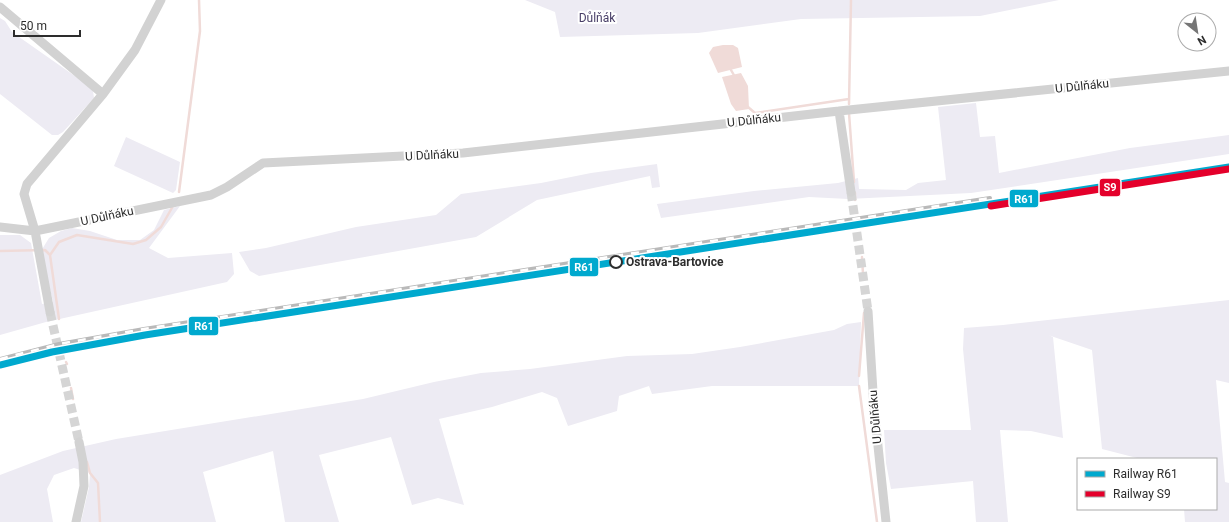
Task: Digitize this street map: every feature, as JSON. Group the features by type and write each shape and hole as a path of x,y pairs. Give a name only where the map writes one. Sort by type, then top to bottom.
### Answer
{"street":[{"path":"50,312 35,231 24,194 27,184 103,94 135,50 161,0"},
{"path":"0,7 103,94"},
{"name":"U Důlňáku","path":"0,227 35,231 211,195 227,187 263,163 463,153 839,111 1229,71"},
{"path":"839,111 851,192"},
{"name":"U Důlňáku","path":"868,312 874,408 886,522"},
{"path":"76,522 84,486 80,442"}],"green space":[{"name":"Důlňák","path":"525,0 1059,0 980,16 801,19 698,33 560,37 555,12"},
{"path":"0,18 5,21 12,32 89,86 93,91 94,98 63,132 58,135 52,135 0,94"},
{"path":"976,103 980,137 995,136 999,173 1130,148 1229,135 1229,154 971,193 848,199 809,197 661,218 657,204 754,191 838,183 858,178 859,189 906,190 918,183 946,180 938,107"},
{"path":"126,137 180,162 176,190 173,193 114,166"},
{"path":"657,164 660,187 652,188 650,176 537,200 476,237 259,276 250,271 239,252 266,248 356,227 436,215 461,194 541,183 591,173"},
{"path":"180,206 149,248 168,258 232,253 234,274 227,282 46,322 0,335 0,235 20,235 31,243 42,304 53,302 41,251 49,238 61,231 72,228 90,231 117,240 140,240 154,230 164,210"},
{"path":"1229,300 1229,383 1216,380 1225,482 1229,483 1229,522 1185,522 1184,510 1217,510 1217,458 1137,458 1102,449 1092,350 1048,335 1053,337 1063,438 1031,431 1000,430 1008,522 976,522 973,481 891,489 886,463 884,430 971,430 963,349 964,328"},
{"path":"861,322 859,386 712,386 652,394 649,386 619,396 617,411 568,426 557,398 542,392 492,407 439,419 464,505 438,498 412,505 391,437 319,455 339,522 285,522 273,451 203,472 216,522 81,522 89,487 90,473 74,468 54,475 47,489 53,522 0,522 0,475 63,451 116,439 363,399 434,382 481,373 530,369 627,356 692,354 834,330 847,324"}],"shaded area":[{"path":"733,45 738,48 742,67 718,73 709,53 713,47"},
{"path":"741,73 748,86 749,109 736,111 731,104 722,77"}],"waterway":[{"path":"179,192 200,31 199,0"},
{"path":"849,104 851,0"},
{"path":"731,70 735,77"},
{"path":"748,107 755,113 849,99"},
{"path":"849,113 854,182"},
{"path":"855,193 855,200"},
{"path":"59,319 50,255 59,242 77,235 133,244 146,240 161,227 173,206"},
{"path":"0,251 45,250 50,255"},
{"path":"862,257 863,274"},
{"path":"859,376 864,313"},
{"path":"859,386 877,522"},
{"name":"U Důlňáku","path":"71,388 73,399"},
{"path":"87,462 90,473 98,483 100,522"}],"tunnel":[{"path":"851,192 868,311"},
{"path":"50,312 79,442"}],"railway":[{"path":"0,359 59,344 144,329 990,198"}],"rail line":[{"name":"R61","path":"0,365 52,352 145,335 1229,167"},
{"name":"S9","path":"991,206 1229,169"}],"place":[{"name":"Ostrava-Bartovice","path":"616,262"}]}
